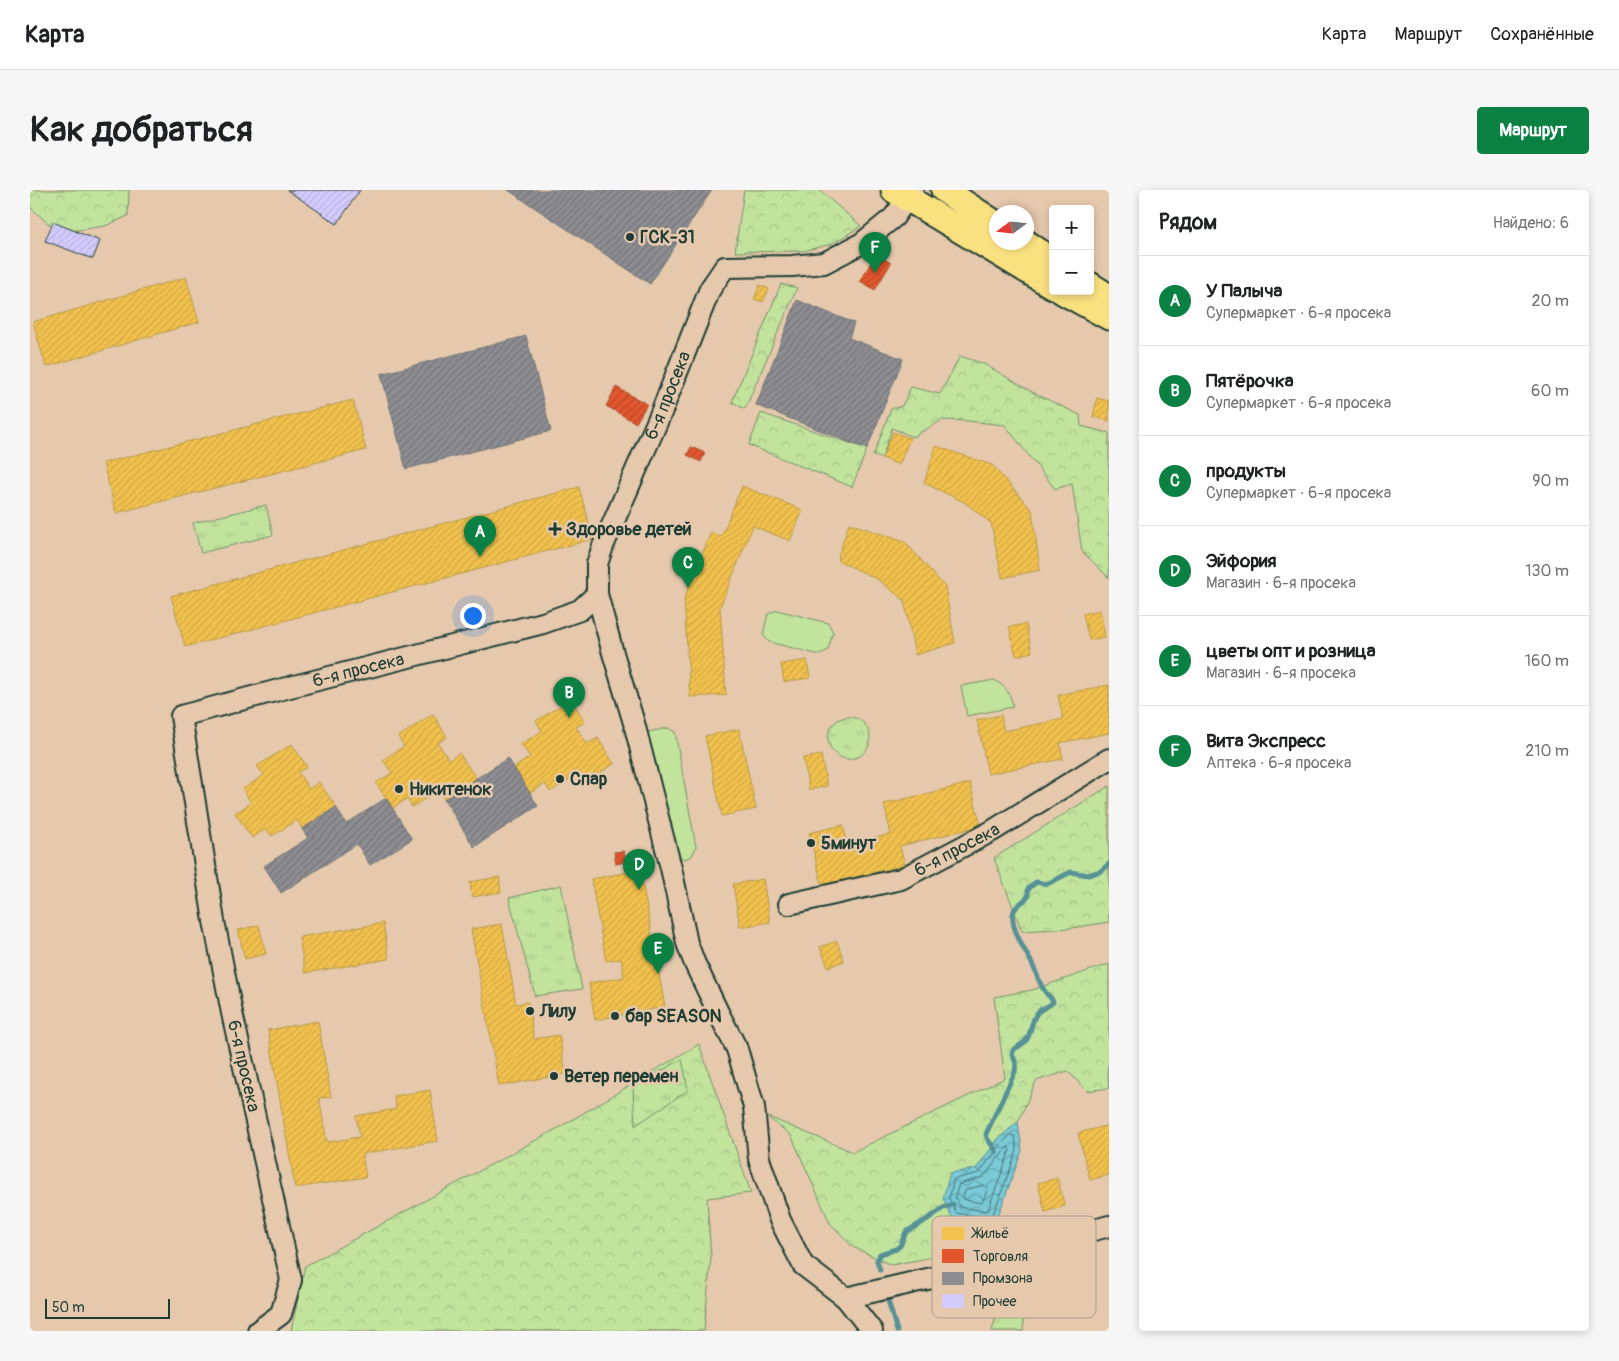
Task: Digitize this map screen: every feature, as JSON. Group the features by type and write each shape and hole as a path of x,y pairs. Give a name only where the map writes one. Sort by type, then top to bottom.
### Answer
{"main road":[{"path":"944,190 989,219"},
{"path":"905,193 1049,283"},
{"path":"1034,249 1049,258"},
{"path":"1094,288 1109,297"},
{"path":"1069,295 1109,317"}],"street":[{"name":"6-я просека","path":"258,1331 281,1314 291,1280 228,995 181,716 290,686 543,623 580,610 597,594 597,564 603,546 661,413 710,289 725,267 792,266 824,263 862,243 894,217 905,193"},
{"path":"597,594 634,722 671,868 687,943 695,964 737,1048 754,1107 759,1159 780,1220 803,1265 846,1298 872,1331"},
{"name":"6-я просека","path":"788,904 901,879 992,831 1109,758"},
{"path":"1096,1229 1109,1226"},
{"path":"846,1298 932,1278"}],"green space":[{"path":"30,190 129,190 128,216 105,226 59,233 30,207"},
{"path":"744,190 819,190 861,226 832,244 803,251 735,252"},
{"path":"781,284 797,288 745,409 732,402"},
{"path":"960,356 984,364 1034,393 1080,415 1081,426 1109,433 1109,578 1082,551 1072,484 1055,489 1005,425 942,420 913,437 892,428 882,458 873,456 891,409 902,406 911,387 940,394"},
{"path":"761,413 867,449 852,487 749,445"},
{"path":"266,505 273,535 201,553 193,523"},
{"path":"777,610 828,623 833,632 828,650 820,655 769,642 763,635 768,614"},
{"path":"994,680 1007,691 1013,707 967,716 961,686"},
{"path":"853,717 861,720 867,726 870,738 867,750 861,756 845,759 837,756 831,750 828,734 831,726 837,720"},
{"path":"668,728 675,732 696,847 692,856 685,859 677,856 647,743 648,732"},
{"path":"1109,786 1109,922 1072,928 1022,931 994,858"},
{"path":"561,885 582,989 535,996 509,898"},
{"path":"1109,964 1109,1065 1107,1067 1109,1088 1087,1091 1068,1071 1036,1081 1018,1122 998,1139 976,1169 953,1216 932,1216 932,1257 891,1265 853,1247 830,1223 791,1135 766,1116 853,1152 1005,1078 994,997 1032,990"},
{"path":"699,1044 751,1193 707,1198 711,1257 704,1331 291,1331 305,1266 560,1127"},
{"path":"682,1059 688,1090 635,1126 633,1087"},
{"path":"995,1318 1024,1318 1023,1331 992,1331"}],"water":[{"path":"1018,1122 1022,1151 998,1216 951,1216 943,1198 950,1173 976,1169 998,1139"}],"building: Жильё":[{"path":"186,277 199,322 46,367 33,322"},
{"path":"760,285 769,289 763,302 754,299"},
{"path":"1097,398 1109,401 1109,421 1093,417"},
{"path":"353,400 366,450 116,513 103,463"},
{"path":"893,432 910,438 899,465 882,458"},
{"path":"936,446 992,465 1032,510 1040,570 1002,578 991,523 964,502 924,483"},
{"path":"742,486 803,510 790,541 753,526 720,607 726,695 690,697 684,599 711,532 721,537"},
{"path":"579,487 593,539 185,647 171,596"},
{"path":"849,523 905,542 945,587 955,643 915,655 904,600 877,579 837,560"},
{"path":"1100,610 1105,637 1089,640 1083,614"},
{"path":"1026,624 1032,652 1016,656 1009,627"},
{"path":"807,660 810,678 784,682 781,664"},
{"path":"1109,685 1109,733 1060,743 1063,759 988,774 977,720 1001,715 1004,731 1063,719 1058,695"},
{"path":"571,699 585,722 576,727 587,744 598,738 614,764 582,784 576,775 550,792 545,784 530,793 514,768 530,757 521,744 542,731 536,721"},
{"path":"433,714 447,737 438,743 449,760 459,753 476,778 444,799 438,790 412,807 407,799 393,808 376,783 392,773 383,760 404,746 398,737"},
{"path":"739,729 756,809 722,816 705,736"},
{"path":"292,744 307,767 298,772 309,789 319,782 336,807 302,829 297,820 272,836 266,829 252,838 235,813 251,803 243,789 264,775 257,766"},
{"path":"821,755 827,786 809,790 803,758"},
{"path":"970,783 981,826 900,846 905,865 822,885 809,833 843,825 847,845 891,834 884,804"},
{"path":"640,870 665,1007 595,1020 589,983 624,977 621,959 606,961 591,879"},
{"path":"499,877 501,892 472,897 470,882"},
{"path":"763,879 770,922 740,927 733,884"},
{"path":"383,923 389,959 305,973 299,937"},
{"path":"502,924 516,1004 528,1002 534,1039 559,1035 566,1074 499,1086 471,929"},
{"path":"259,925 266,954 245,959 238,930"},
{"path":"837,941 844,961 828,967 820,947"},
{"path":"318,1021 331,1097 319,1098 327,1142 360,1137 356,1116 396,1109 394,1096 430,1090 438,1141 362,1154 366,1177 295,1188 268,1030"},
{"path":"1109,1125 1109,1175 1090,1180 1078,1133"},
{"path":"1057,1178 1065,1206 1045,1212 1038,1183"}],"building: Торговля":[{"path":"876,254 891,263 875,290 860,281"},
{"path":"616,387 647,404 636,423 606,406"},
{"path":"691,447 705,453 701,462 687,455"},
{"path":"624,851 626,862 616,864 614,852"}],"building: Промзона":[{"name":"ГСК-31","path":"508,190 712,190 650,284"},
{"path":"797,300 854,323 849,338 903,359 867,449 756,405"},
{"path":"526,336 551,431 406,469 381,374"},
{"path":"508,758 538,806 474,847 444,799"},
{"path":"386,798 412,839 370,865 357,844 281,893 264,866 308,838 302,829 336,807 346,824"}],"building: Прочее":[{"path":"287,190 360,190 337,224"},
{"path":"53,222 100,241 93,259 45,241"}],"waterway":[{"path":"996,1152 986,1134 1015,1072 1016,1063 1012,1054 1014,1049 1021,1045 1028,1037 1037,1013 1053,1002 1041,985 1018,937 1013,919 1014,911 1028,897 1028,889 1036,882 1047,884 1071,872 1088,875 1101,871 1109,864"},
{"path":"932,1216 943,1208 953,1204"},
{"path":"880,1270 877,1261 880,1254 896,1249 900,1246 906,1232 932,1216"},
{"path":"887,1297 897,1331"}],"place":[{"name":"ГСК-31","path":"630,237"},
{"name":"Вита Экспресс","path":"875,273"},
{"name":"Здоровье детей","path":"555,529"},
{"name":"У Палыча","path":"480,557"},
{"name":"продукты","path":"688,588"},
{"name":"Пятёрочка","path":"569,718"},
{"name":"Спар","path":"560,779"},
{"name":"Никитенок","path":"399,789"},
{"name":"5минут","path":"811,843"},
{"name":"Эйфория","path":"639,890"},
{"name":"цветы опт и розница","path":"658,974"},
{"name":"Лилу","path":"530,1011"},
{"name":"бар SEASON","path":"615,1016"},
{"name":"Ветер перемен","path":"554,1076"}]}
